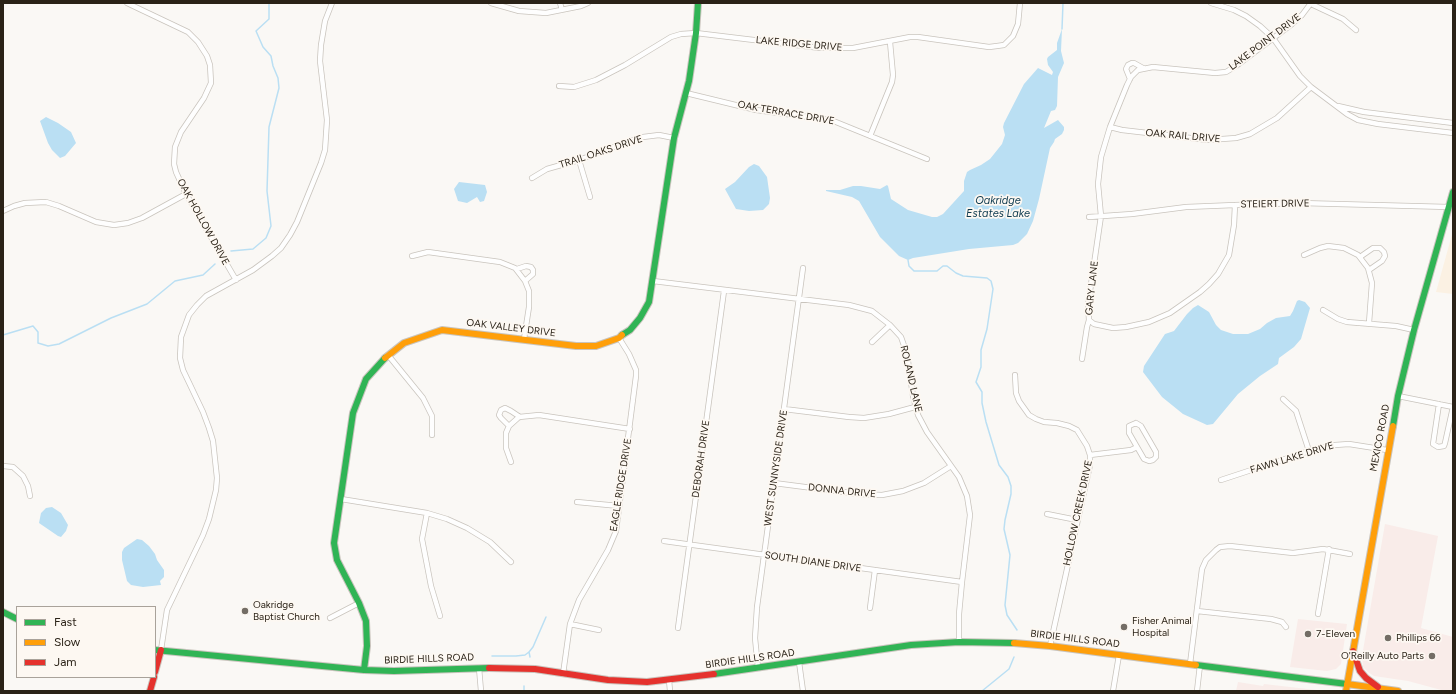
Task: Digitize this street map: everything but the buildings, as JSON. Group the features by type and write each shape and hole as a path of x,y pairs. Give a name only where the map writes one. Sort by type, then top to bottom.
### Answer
{"main road":[{"name":"OAK VALLEY DRIVE","path":"364,670 367,646 366,621 338,560 334,543 353,413 366,378 388,355 404,343 442,330 576,346 596,346 619,338 630,330 649,302 674,138 686,93 696,33 698,3"},
{"name":"MEXICO ROAD","path":"1346,691 1387,450 1398,396 1414,330 1453,192"},
{"path":"3,612 16,619"},
{"name":"BIRDIE HILLS ROAD","path":"158,650 364,670 401,671 479,668 535,669 622,681 647,682 758,668 905,646 959,642 1011,642 1119,654 1398,691"},
{"path":"1353,649 1360,671 1366,678 1380,688"},
{"path":"156,665 158,650"},
{"path":"150,691 154,678"},
{"path":"1373,691 1380,688"}],"street":[{"name":"OAK HOLLOW DRIVE","path":"127,3 188,32 203,47 210,65 211,83 209,90 184,127 175,147 174,164 186,194 236,280"},
{"path":"158,650 167,610 203,536 216,490 213,441 203,412 183,370 180,358 181,337 189,315 206,296 253,270 272,256 281,248 297,222 325,150 327,120 320,45 325,21 332,3"},
{"path":"491,3 504,8 533,13 546,13 588,3"},
{"path":"560,3 562,10"},
{"name":"LAKE RIDGE DRIVE","path":"559,86 574,87 596,80 625,65 671,37 681,34 696,33 820,48 853,48 910,37 989,46 1004,45 1013,36 1016,30 1020,3"},
{"path":"1211,3 1234,10 1246,16 1273,38 1300,76 1311,87 1347,114 1368,123 1453,133"},
{"path":"1311,4 1344,19 1356,30"},
{"name":"LAKE POINT DRIVE","path":"1101,216 1098,184 1102,153 1110,127 1130,79 1135,73 1143,68 1158,66 1215,74 1226,72 1297,19 1311,4"},
{"path":"870,136 892,82 893,71 890,42"},
{"name":"LAKE POINT DRIVE","path":"1130,79 1126,69 1128,65 1134,63 1143,68"},
{"name":"OAK RAIL DRIVE","path":"1110,127 1122,130 1208,140 1236,138 1250,134 1277,118 1311,87"},
{"name":"OAK TERRACE DRIVE","path":"686,93 756,110 831,120 927,159"},
{"path":"1334,105 1364,112 1453,123"},
{"name":"TRAIL OAKS DRIVE","path":"532,178 547,169 579,160 644,137 659,136 674,138"},
{"path":"579,160 590,198"},
{"path":"3,211 26,203 46,202 96,222 114,225 128,223 142,218 186,194"},
{"name":"STEIERT DRIVE","path":"1089,217 1132,214 1186,206 1300,203 1449,207"},
{"path":"1089,320 1094,324 1113,328 1149,322 1170,313 1200,292 1210,284 1218,274 1229,255 1234,225 1235,205"},
{"name":"GARY LANE","path":"1082,359 1089,320 1088,305 1101,216"},
{"path":"1304,255 1328,246 1344,248 1360,257 1369,270 1372,283 1368,323"},
{"path":"1360,257 1373,248 1380,248 1384,252 1385,256 1382,261 1369,270"},
{"path":"412,256 428,252 500,262 517,269 525,281 529,291 529,307 524,340"},
{"path":"517,269 526,266 531,267 533,274 525,281"},
{"name":"WEST SUNNYSIDE DRIVE","path":"758,668 755,625 803,268"},
{"name":"ROLAND LANE","path":"653,281 862,308 872,311 890,325 900,337 907,354 915,407 927,432 965,488 969,506 969,526 959,614 959,642"},
{"name":"DEBORAH DRIVE","path":"678,628 724,291"},
{"path":"1323,310 1338,319 1347,322 1396,326 1414,330"},
{"path":"872,342 890,325"},
{"name":"EAGLE RIDGE DRIVE","path":"563,674 570,624 579,600 611,544 616,531 618,506 630,429 636,376 631,358 619,338"},
{"path":"388,355 423,398 432,416 432,435"},
{"name":"HOLLOW CREEK DRIVE","path":"1015,375 1018,401 1029,414 1044,422 1069,426 1077,430 1088,446 1090,455 1090,465 1050,646"},
{"path":"1398,396 1439,404 1453,407 1444,446 1438,447 1433,444 1439,404"},
{"path":"1283,399 1296,411 1309,451"},
{"path":"784,409 864,418 889,414 915,407"},
{"path":"509,426 499,415 501,410 505,408 520,417"},
{"path":"511,462 506,448 506,433 509,426 520,417 539,415 630,429"},
{"path":"1136,423 1141,426 1156,452 1156,457 1149,461 1144,458 1137,447 1128,430 1129,426 1136,423"},
{"name":"FAWN LAKE DRIVE","path":"1221,480 1309,451 1335,445 1349,444 1387,450"},
{"path":"1090,455 1131,450 1137,447"},
{"path":"3,466 13,468 22,476 28,486 30,496"},
{"name":"DONNA DRIVE","path":"774,482 859,494 882,495 903,491 924,483 951,466"},
{"path":"341,499 427,513 447,519 467,528 490,542 511,562"},
{"path":"577,502 618,506"},
{"path":"427,513 422,538 431,586 440,616"},
{"path":"1047,514 1077,520"},
{"name":"SOUTH DIANE DRIVE","path":"664,541 962,582"},
{"path":"1190,664 1204,564 1213,552 1220,547 1230,546 1293,552 1329,549 1350,554"},
{"path":"1318,614 1329,549"},
{"path":"870,608 875,570"},
{"path":"330,618 359,603"},
{"path":"1197,611 1271,619 1282,622 1286,627"},
{"path":"570,624 599,630"},
{"path":"1114,691 1119,654"},
{"path":"799,662 803,691"},
{"path":"1197,691 1200,665"},
{"path":"479,668 481,691"},
{"path":"669,680 670,691"}],"shaded area":[{"path":"1453,231 1453,294 1436,292"},
{"path":"1385,524 1438,536 1421,628 1453,637 1453,691 1445,691 1408,681 1374,676 1363,667 1362,656"},
{"path":"1298,619 1347,624 1341,664 1336,669 1327,671 1290,667"},
{"path":"1238,682 1263,686 1264,684 1325,691 1236,691"}],"water":[{"name":"Oakridge Estates Lake","path":"1062,29 1061,51 1064,63 1058,77 1057,106 1055,110 1051,111 1044,128 1058,120 1064,127 1064,130 1062,134 1055,139 1050,148 1033,221 1027,234 1018,243 1013,245 969,249 908,260 899,256 880,237 859,201 852,197 826,191 840,190 853,186 880,189 887,185 891,199 908,210 932,217 937,217 943,214 964,191 964,181 967,172 990,159 1002,144 1005,135 1003,127 1004,123 1024,84 1038,68 1052,75 1053,72 1048,65 1047,59 1057,50 1057,43"},
{"path":"46,117 71,132 76,143 65,156 60,158 52,150 48,143 40,121"},
{"path":"754,164 759,166 767,177 770,198 769,204 763,210 749,211 736,209 725,189 735,182 749,167"},
{"path":"459,182 485,185 487,192 484,201 480,202 477,197 467,203 458,201 454,189"},
{"path":"1299,300 1305,302 1310,308 1301,339 1294,347 1279,358 1278,364 1238,394 1213,424 1207,425 1183,414 1162,397 1143,372 1144,366 1165,334 1174,331 1187,314 1198,305 1209,312 1216,325 1221,330 1233,334 1248,334 1260,329 1276,318 1290,316 1297,301"},
{"path":"52,507 61,513 68,525 66,531 61,537 39,523 41,513 46,508"},
{"path":"137,539 142,540 149,546 164,570 164,577 160,581 161,585 143,587 131,585 127,581 122,560 122,552 124,548"}],"waterway":[{"path":"231,251 253,249 266,238 271,226 267,191 269,127 279,88 278,78 271,56 263,47 256,31 269,19 269,3"},
{"path":"1062,29 1063,3"},
{"path":"908,260 909,266 914,271 937,271 943,266 947,266 963,276 987,278 991,281 993,289 987,329 981,350 981,367 976,382 982,392 982,403 986,422 999,465 1008,477 1011,486 1011,494 1004,529 1010,555 1005,605 1007,615 1017,630"},
{"path":"3,335 33,326 38,332 38,343 48,346 59,344 111,318 147,304 175,281 203,275 215,264"},
{"path":"492,656 525,655 533,647 546,617"},
{"path":"529,652 530,657"},
{"path":"982,691 1009,669 1014,657"},
{"path":"524,686 524,691"}],"traffic: fast":[{"path":"622,335 630,330 640,318 649,302 674,138 689,81 696,33 698,3"},
{"path":"1393,426 1398,396 1414,330 1453,192"},
{"path":"364,670 367,646 366,621 359,603 337,560 334,543 353,413 366,379 385,358"},
{"path":"3,612 16,618"},
{"path":"714,674 911,645 959,642 1014,643"},
{"path":"156,650 364,670 394,671 489,668"},
{"path":"1196,665 1347,684"}],"traffic: slow":[{"path":"385,358 404,343 442,330 576,346 596,346 619,338 622,335"},
{"path":"1346,691 1393,426"},
{"path":"1014,643 1050,646 1196,665"},
{"path":"1347,684 1398,691"}],"traffic: jam":[{"path":"156,668 161,650"},
{"path":"1353,651 1360,671 1366,678 1378,687"},
{"path":"489,668 535,669 608,680 647,682 714,674"},
{"path":"150,691 154,678"}],"place":[{"name":"Oakridge Baptist Church","path":"245,611"},
{"name":"Fisher Animal Hospital","path":"1124,627"},
{"name":"7-Eleven","path":"1308,634"},
{"name":"Phillips 66","path":"1388,638"},
{"name":"O'Reilly Auto Parts","path":"1432,656"}]}
